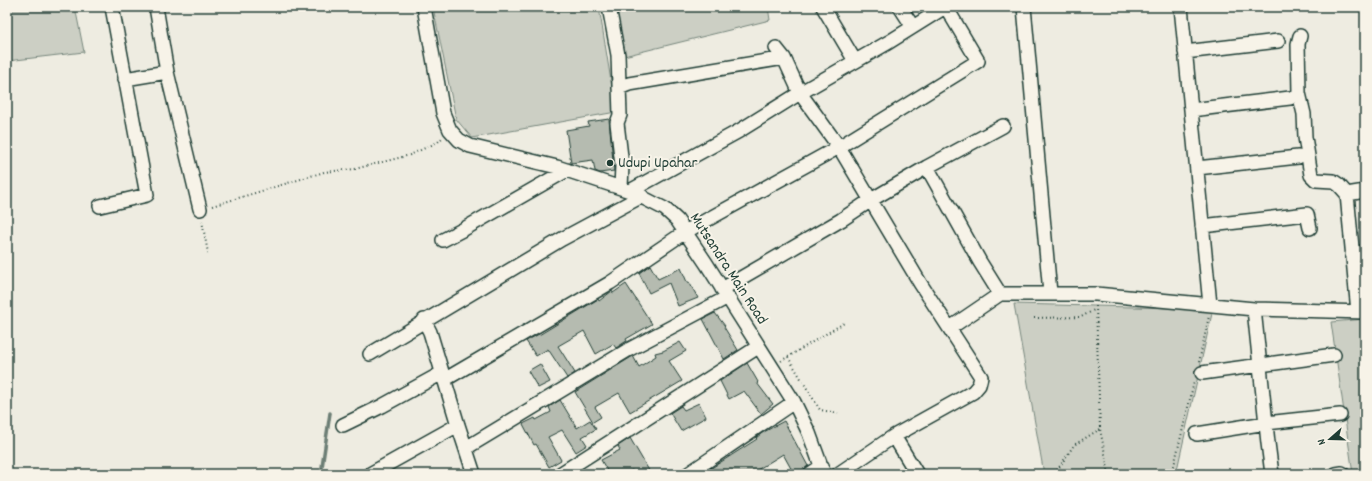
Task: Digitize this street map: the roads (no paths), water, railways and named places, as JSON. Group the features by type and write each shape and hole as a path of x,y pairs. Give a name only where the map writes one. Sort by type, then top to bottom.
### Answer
{"street":[{"path":"100,206 147,195 112,7"},
{"path":"156,7 167,72 200,209"},
{"name":"Mutsandra Main Road","path":"424,7 443,113 450,130 458,140 470,146 568,170 631,192 665,210 677,220 794,402 809,433 823,470"},
{"path":"609,7 618,56 620,114 616,123 622,165 631,192"},
{"path":"823,7 855,61"},
{"path":"900,7 913,27"},
{"path":"343,425 443,376 610,283 685,232 839,147 978,61 945,7 739,131 631,192 562,239 424,320 370,354"},
{"path":"1024,7 1050,293"},
{"path":"1181,7 1210,305"},
{"path":"950,328 1000,294 1096,294 1254,309 1361,312 1359,253 1347,194 1333,181 1316,180 1311,175 1300,93 1298,44 1300,36"},
{"path":"1185,52 1278,41"},
{"path":"776,48 784,58 800,93 839,147 920,283 981,377 979,384 973,392 894,436 838,474"},
{"path":"619,88 630,84 784,58"},
{"path":"125,79 167,72"},
{"path":"1191,110 1290,98"},
{"path":"466,448 725,293 871,200 927,167 1003,126"},
{"path":"1197,168 1298,157"},
{"path":"927,167 957,223 1000,294"},
{"path":"443,240 568,170"},
{"path":"1347,194 1365,191"},
{"path":"1202,226 1307,214 1310,228"},
{"path":"1254,309 1272,474"},
{"path":"424,320 474,474"},
{"path":"560,474 758,347"},
{"path":"1198,373 1334,355"},
{"path":"688,474 794,402"},
{"path":"1197,434 1266,423 1340,415"},
{"path":"370,474 458,425"},
{"path":"894,436 917,474"},
{"path":"810,474 823,470"}],"waterway":[{"path":"321,474 330,413"}],"place":[{"name":"Udupi Upahar","path":"610,163"}]}
